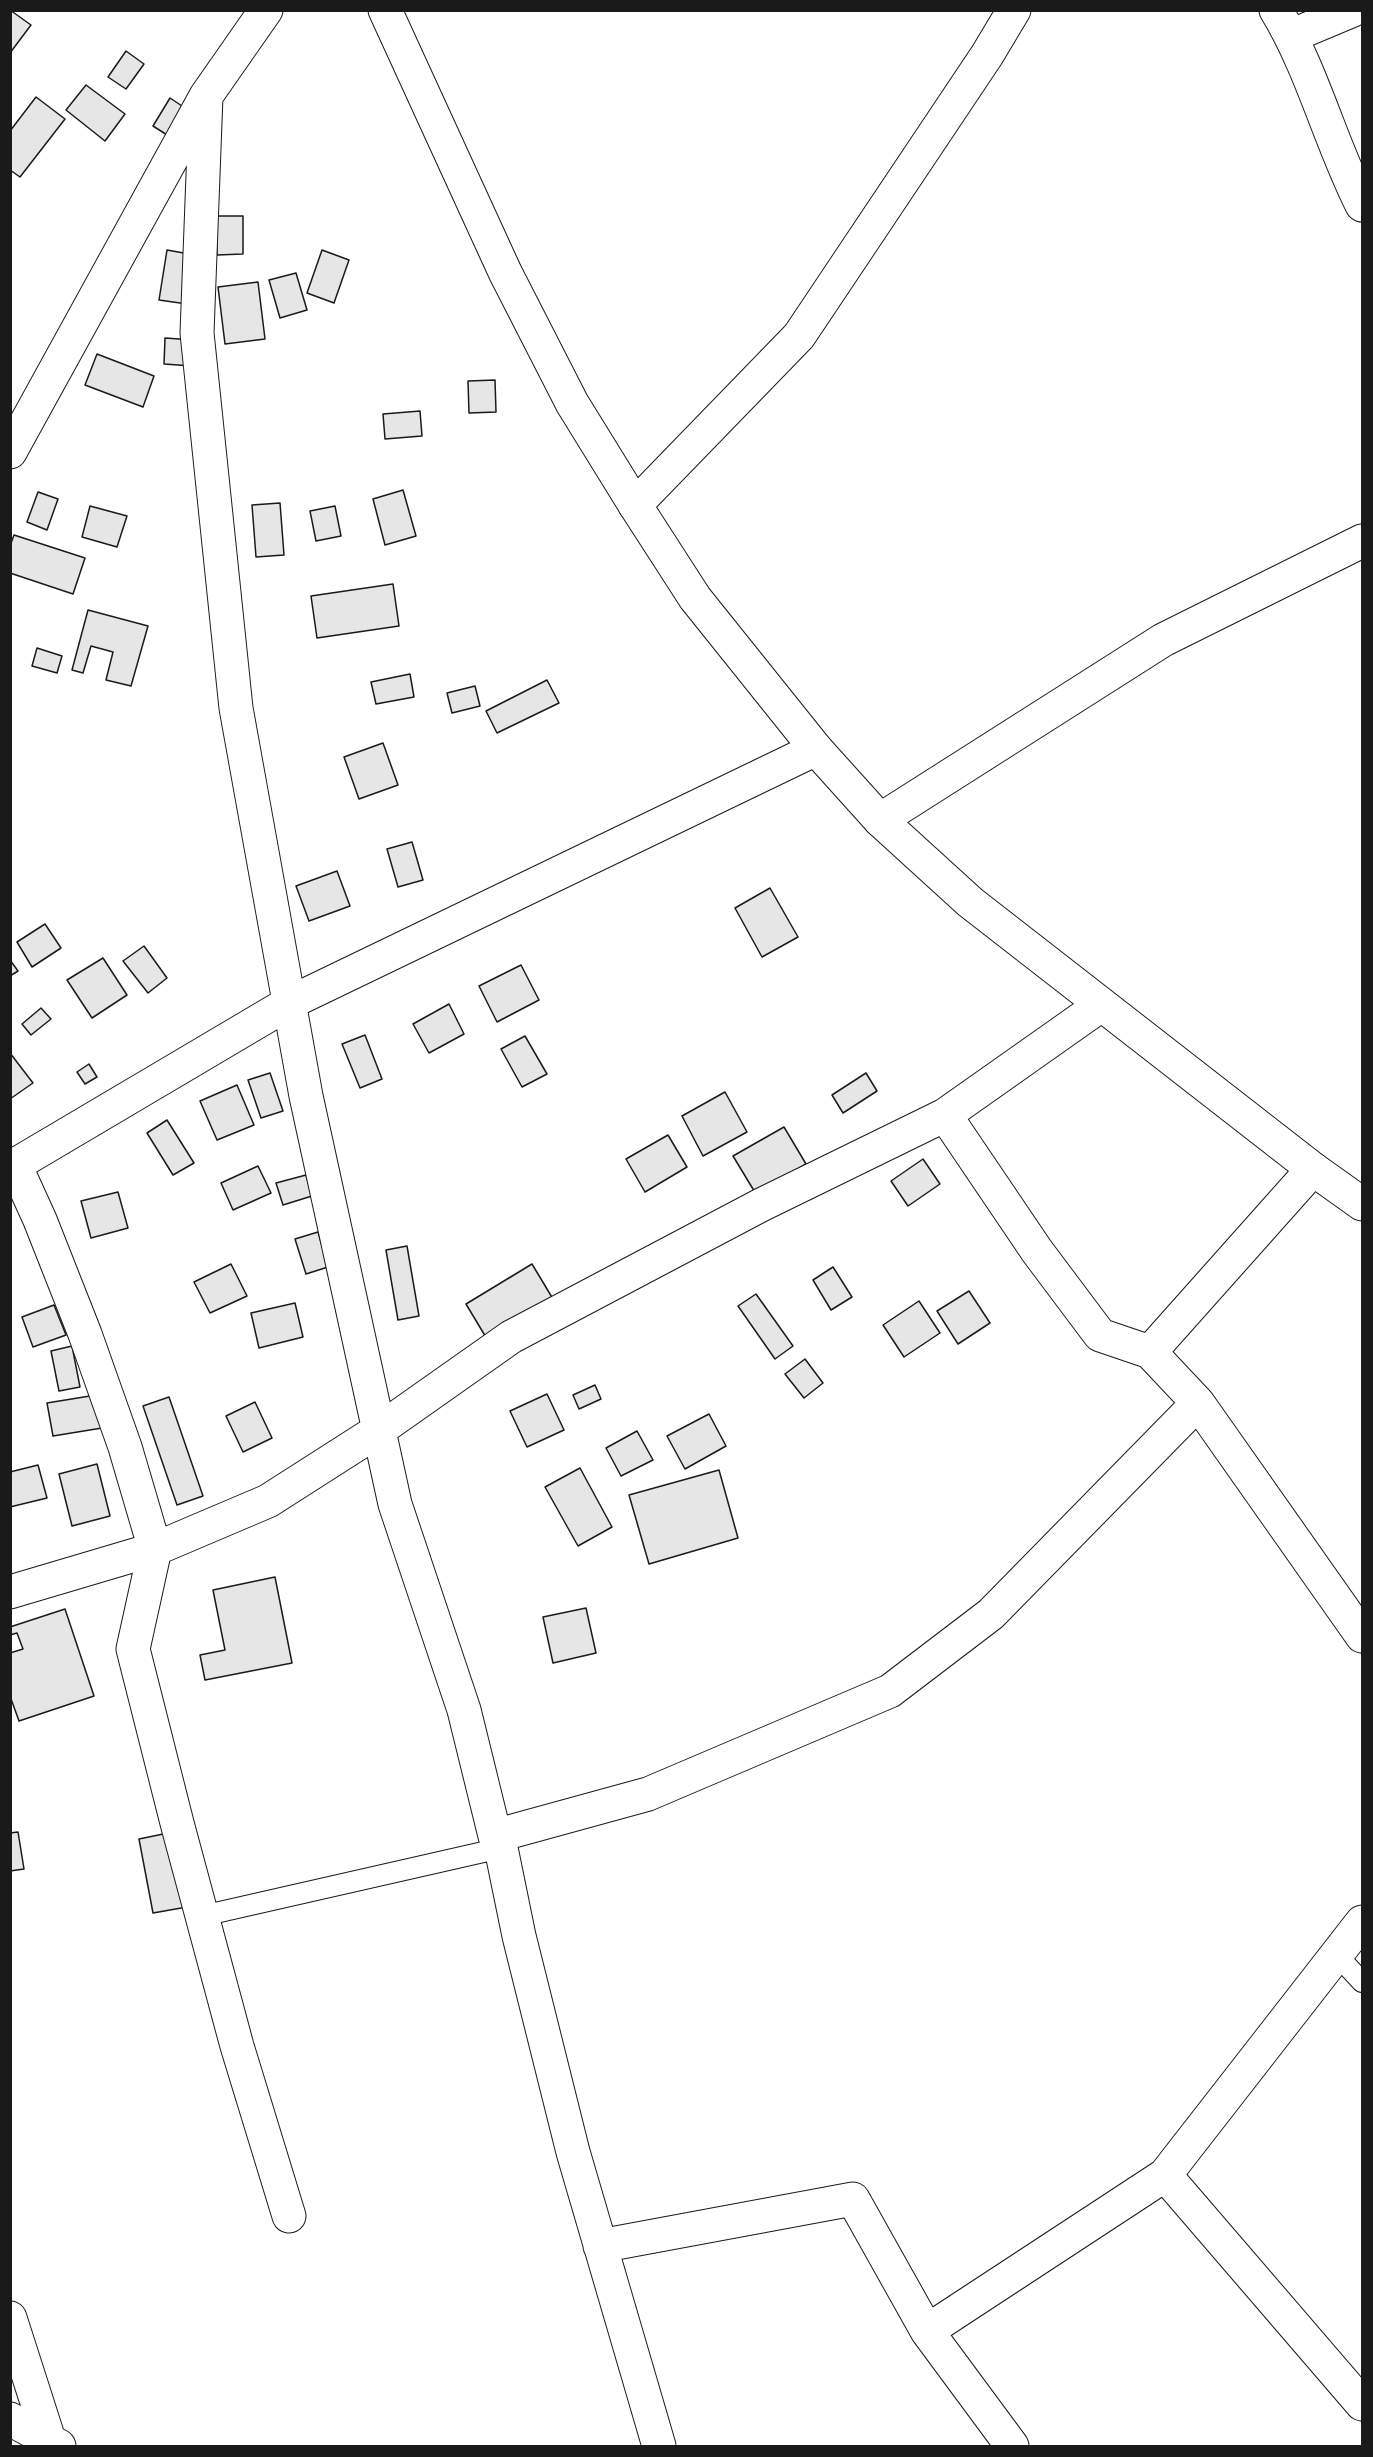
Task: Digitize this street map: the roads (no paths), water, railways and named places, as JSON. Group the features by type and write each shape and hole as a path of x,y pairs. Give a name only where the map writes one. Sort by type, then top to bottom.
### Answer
{"street":[{"path":"10,452 206,96 266,10"},
{"path":"385,10 505,272 572,403 634,506 695,598 816,749 880,820 970,902 1313,1169 1362,1204"},
{"path":"634,506 799,336 987,55 1014,10"},
{"path":"1353,10 1284,23 1362,205"},
{"path":"206,96 197,333 236,708 308,1107 395,1504 464,1710 564,2118 659,2446"},
{"path":"880,820 1163,640 1362,541"},
{"path":"289,2216 237,2046 133,1648 155,1549 126,1448 88,1344 40,1220 13,1166 289,1003 816,749"},
{"path":"10,1592 155,1549 268,1501 379,1430 511,1337 761,1205 945,1115 1101,1005"},
{"path":"945,1115 1036,1251 1100,1335 1150,1352 1198,1403 1362,1636"},
{"path":"1150,1352 1313,1169"},
{"path":"498,1842 648,1794 890,1691 991,1614 1198,1403"},
{"path":"927,2331 1165,2175 1362,1922"},
{"path":"1165,2175 1362,2404"},
{"path":"600,2247 853,2199 927,2331 1012,2446"},
{"path":"10,2318 53,2444"},
{"path":"10,2419 53,2444"}],"lane":[{"path":"202,1916 498,1842"},
{"path":"1337,1955 1362,1982"}]}
